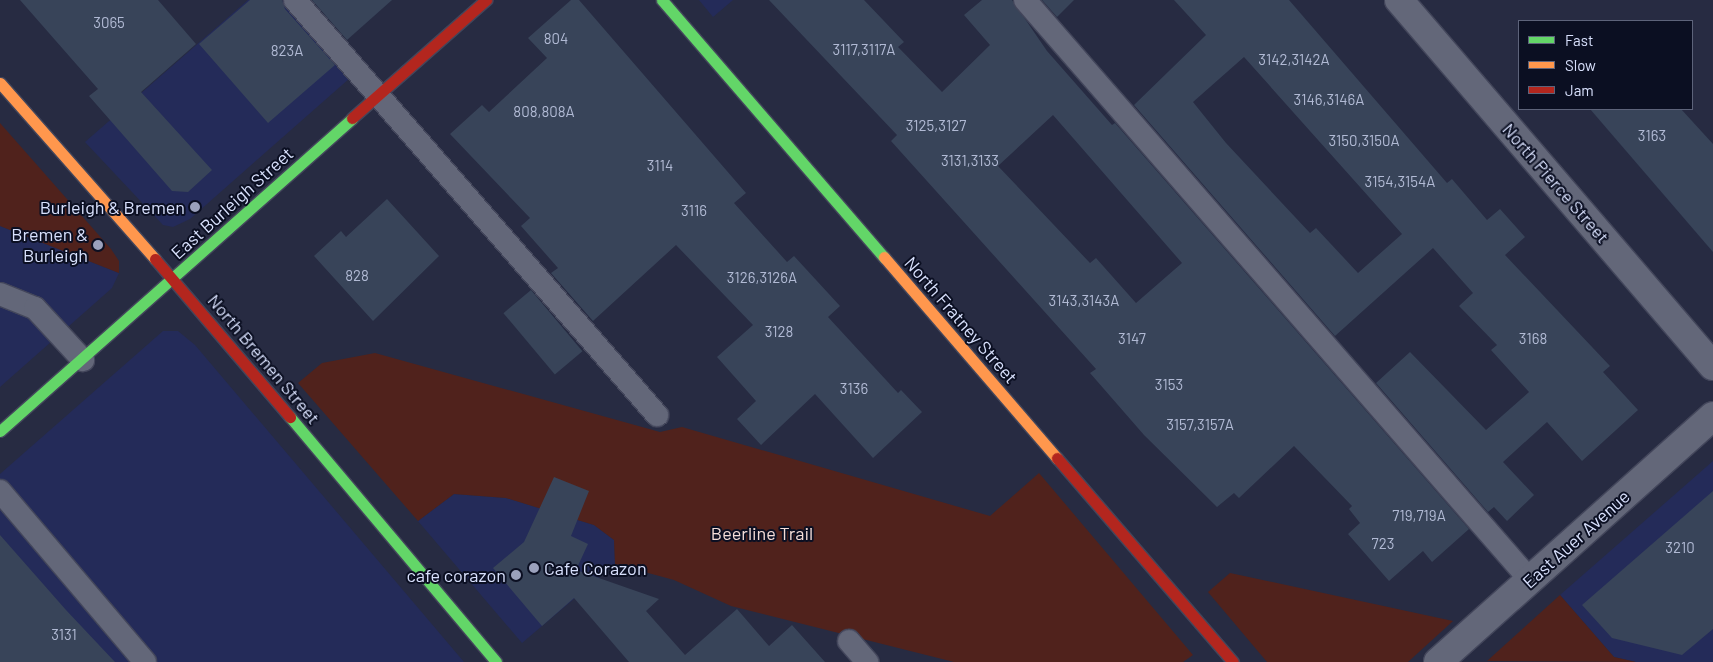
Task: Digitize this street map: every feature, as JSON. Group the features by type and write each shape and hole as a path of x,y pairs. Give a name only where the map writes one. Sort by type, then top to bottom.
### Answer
{"street":[{"name":"East Burleigh Street","path":"0,431 83,360 486,0"},
{"name":"North Fratney Street","path":"662,0 1233,662"},
{"name":"North Pierce Street","path":"1399,0 1713,366"},
{"name":"North Bremen Street","path":"0,83 173,279 496,662"},
{"name":"East Auer Avenue","path":"1438,662 1713,416"}],"lane":[{"path":"295,0 656,415"},
{"path":"1026,0 1530,580"},
{"path":"0,294 35,308 83,360"},
{"path":"0,491 145,662"},
{"path":"849,642 867,662"}],"shaded area":[{"path":"248,0 282,0 350,78 190,219 173,227 163,225 85,142"},
{"path":"699,0 733,0 713,17"},
{"path":"0,226 119,273 112,288 0,387"},
{"path":"163,331 178,331 195,345 464,662 0,662 0,474"},
{"path":"1713,461 1713,662 1636,662 1614,657 1560,595"},
{"path":"454,494 506,498 594,525 614,540 615,564 522,643 418,521"}],"green space":[{"path":"0,123 111,249 119,261 119,273 0,226"},
{"name":"Beerline Trail","path":"375,353 660,432 682,427 990,516 1039,473 1193,655 1183,662 954,662 731,606 674,580 615,564 614,540 594,525 506,498 454,494 418,521 298,383 322,363"},
{"path":"1230,573 1453,621 1408,662 1267,662 1208,592"},
{"path":"1560,595 1614,657 1636,662 1487,661"}],"building":[{"path":"20,0 158,0 196,44 141,92 212,170 188,192 172,191 89,96 98,89"},
{"path":"250,0 282,0 285,9 335,65 268,123 199,44"},
{"path":"312,0 392,0 347,40"},
{"path":"571,0 579,0 746,193 734,203 787,262 794,256 840,306 828,317 898,393 901,390 922,412 873,458 815,394 761,445 737,419 756,401 717,357 753,325 676,245 593,321 551,273 558,268 521,226 530,218 450,134 482,105 489,112 547,58 528,38"},
{"path":"769,0 864,0 904,42 898,47 942,92 990,45 964,15 982,0 1012,0 1047,51 1112,125 1115,123 1469,529 1432,562 1423,551 1389,581 1348,534 1360,523 1349,509 1352,506 1294,446 1239,498 1234,493 1217,507 1144,435 1090,373 1096,369 891,141 897,135","holes":["1053,115 1182,263 1136,303 1096,258 1090,263 998,166"]},
{"path":"1042,0 1074,0 1057,17"},
{"path":"1174,0 1289,0 1447,183 1452,179 1487,220 1500,209 1525,237 1505,255 1610,366 1603,372 1638,410 1582,461 1547,422 1503,462 1534,495 1507,521 1494,507 1488,512 1376,383 1410,352 1486,430 1529,392 1491,350 1497,345 1459,306 1473,293 1433,248 1335,336 1134,105 1206,35","holes":["1244,57 1402,234 1358,273 1316,228 1310,233 1226,143 1193,102"]},
{"path":"1591,110 1682,110 1713,144 1713,252"},
{"path":"387,199 439,256 373,321 314,256 341,231 346,237"},
{"path":"531,290 582,351 555,374 503,313"},
{"path":"554,477 589,491 571,536 588,544 576,570 659,599 646,611 685,655 737,609 769,646 792,625 825,662 629,662 574,598 542,626 493,568 524,542"},
{"path":"1713,491 1713,629 1682,655 1612,638 1582,605"},
{"path":"0,535 66,610 115,662 0,662"}],"traffic: fast":[{"path":"662,0 884,257"},
{"path":"0,431 352,118"},
{"path":"290,417 496,662"}],"traffic: slow":[{"path":"0,83 155,259"},
{"path":"884,257 1057,458"}],"traffic: jam":[{"path":"352,118 486,0"},
{"path":"155,259 290,417"},
{"path":"1057,458 1233,662"}],"place":[{"name":"Burleigh & Bremen","path":"195,207"},
{"name":"Bremen & Burleigh","path":"98,245"},
{"name":"Cafe Corazon","path":"534,568"},
{"name":"cafe corazon","path":"516,575"}]}
